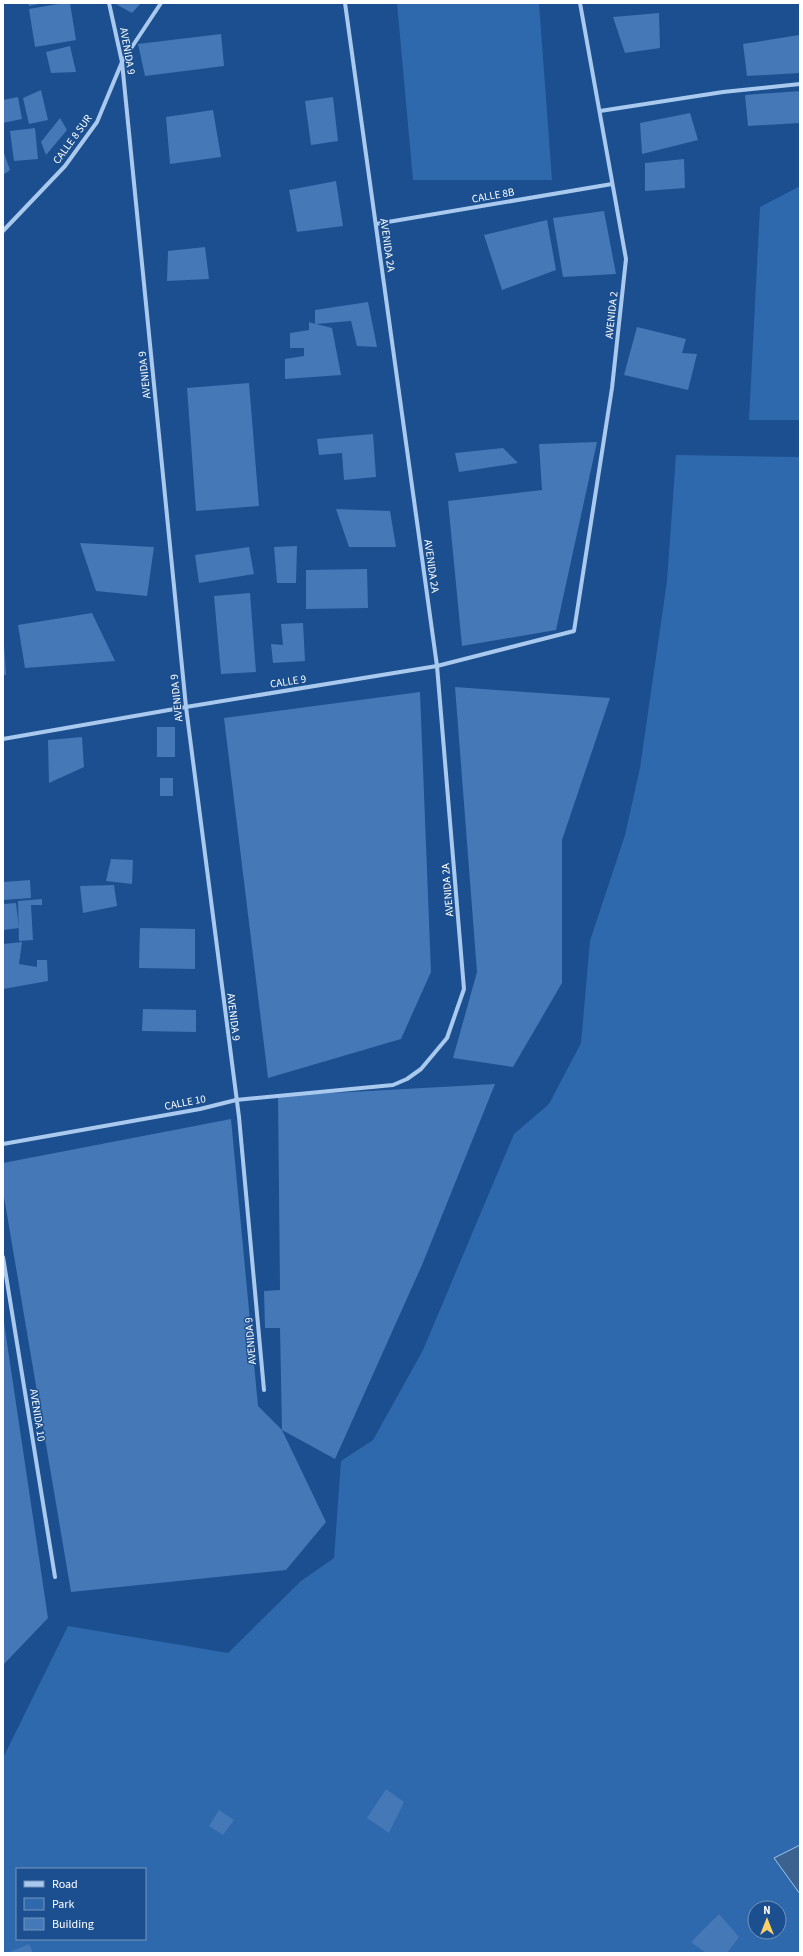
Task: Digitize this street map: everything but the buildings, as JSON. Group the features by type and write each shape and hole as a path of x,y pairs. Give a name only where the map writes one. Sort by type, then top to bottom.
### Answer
{"street":[{"name":"AVENIDA 9","path":"109,3 122,62 186,707 236,1100 264,1390"},
{"name":"CALLE 8 SUR","path":"3,232 65,166 97,122 122,62 161,3"},
{"name":"AVENIDA 2A","path":"345,3 437,666 464,989 447,1038 421,1069 407,1079 393,1085 372,1088"},
{"name":"AVENIDA 2","path":"574,630 612,388 626,259 580,3"},
{"path":"600,111 723,92 800,84"},
{"name":"CALLE 8B","path":"376,224 612,184"},
{"name":"CALLE 9","path":"3,739 186,707 437,666 574,630"},
{"name":"CALLE 10","path":"3,1144 200,1109 236,1100 372,1088"},
{"name":"AVENIDA 10","path":"3,1257 55,1577"}],"green space":[{"path":"397,3 539,3 552,180 413,180"},
{"path":"800,186 800,420 749,420 760,207"},
{"path":"676,455 800,457 800,1953 3,1953 3,1758 68,1626 228,1653 301,1581 334,1558 341,1461 373,1440 423,1350 514,1134 549,1104 581,1043 590,941 625,835 640,768 667,581"}],"shaded area":[{"path":"800,1845 800,1894 774,1858"}]}
